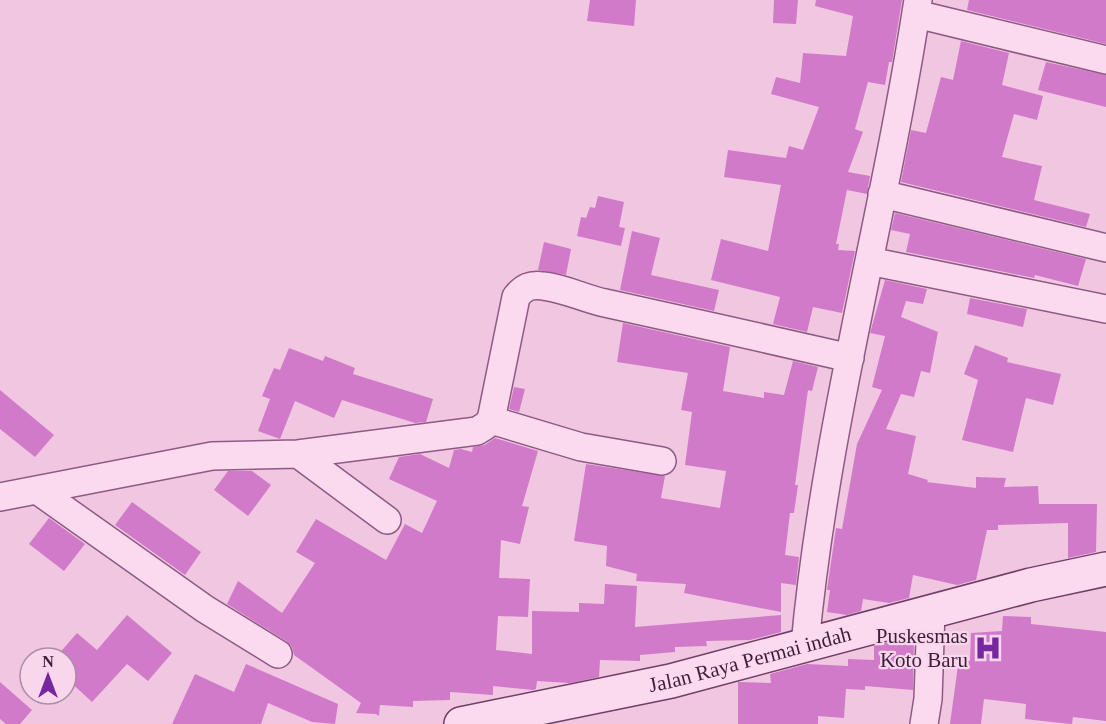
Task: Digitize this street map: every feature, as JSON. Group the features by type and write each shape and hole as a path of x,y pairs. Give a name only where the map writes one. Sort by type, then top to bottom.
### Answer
{"main road":[{"name":"Jalan Raya Permai indah","path":"461,724 671,681 1031,585 1106,569"}],"street":[{"path":"805,645 808,608 833,447 917,7 1106,60"},
{"path":"882,194 1106,248"},
{"path":"869,261 1106,309"},
{"path":"0,497 212,456 298,454 477,431 491,420 516,297 523,288 532,286 545,286 602,303 694,321 850,358"},
{"path":"491,420 581,447 662,461"},
{"path":"298,454 387,520"},
{"path":"37,490 205,609 278,654"},
{"path":"924,724 928,699 931,611"}],"building":[{"path":"590,0 636,0 634,26 587,21"},
{"path":"774,0 798,0 796,24 773,23"},
{"path":"816,0 902,0 892,62 889,62 885,85 868,82 855,129 863,132 848,172 870,176 867,194 847,190 836,244 839,244 838,250 855,251 842,313 813,307 807,332 773,324 780,297 711,280 721,239 768,251 781,185 724,177 728,150 786,158 789,146 803,150 819,107 771,94 776,77 800,83 803,53 846,56 853,16 815,6"},
{"path":"969,0 1106,0 1106,44 967,10"},
{"path":"961,41 1009,53 1002,85 1043,96 1037,120 1014,114 1002,157 1042,166 1034,200 1090,214 1086,227 901,182 911,130 926,133 941,77 953,80"},
{"path":"1046,62 1106,75 1106,107 1038,90"},
{"path":"598,196 624,202 619,227 625,228 621,246 577,236 581,217 586,218 590,207 595,208"},
{"path":"895,213 1086,259 1078,286 1035,275 1034,278 906,252 910,234 891,230"},
{"path":"632,231 660,238 651,275 719,290 714,311 620,290"},
{"path":"544,242 571,249 566,275 538,270"},
{"path":"885,280 927,289 923,304 906,301 901,317 938,332 930,373 921,371 914,397 901,394 886,429 916,436 908,474 928,480 927,482 976,488 976,477 1006,478 1004,487 1038,486 1039,504 1097,504 1096,552 1068,558 1068,523 998,525 998,530 987,530 976,580 957,585 913,575 909,598 889,603 863,599 861,611 847,615 827,612 830,590 827,590 836,528 842,529 857,444 882,390 872,387 885,336 870,333"},
{"path":"970,298 1027,309 1023,327 967,314"},
{"path":"623,323 730,347 723,391 764,398 764,392 784,395 793,361 818,367 812,391 808,390 795,485 798,485 794,513 790,513 785,555 799,557 796,585 781,583 781,612 684,593 686,584 636,581 637,574 606,566 607,546 574,541 586,464 665,476 661,498 720,508 726,471 685,465 692,412 681,410 688,373 617,362"},
{"path":"975,345 1008,358 1007,362 1061,374 1053,405 1026,398 1013,452 962,440 978,380 964,374"},
{"path":"289,348 323,361 325,356 355,368 353,374 433,399 426,422 415,423 342,400 334,418 295,401 280,439 258,431 270,399 262,396 274,368 280,370"},
{"path":"514,387 525,389 519,412 509,409"},
{"path":"0,390 54,435 35,457 0,429"},
{"path":"495,438 538,451 522,506 529,507 520,544 501,540 499,578 530,579 528,617 498,616 496,650 532,654 532,611 579,612 579,603 604,604 605,584 637,586 635,627 781,615 781,632 750,640 706,641 707,646 675,647 675,652 640,655 640,661 600,660 599,677 570,683 537,681 536,689 533,690 493,686 493,695 450,692 450,700 413,701 413,707 380,705 379,716 356,713 361,703 294,655 292,647 286,641 227,604 238,581 282,613 315,563 296,552 316,519 386,560 405,524 422,533 437,501 389,479 399,457 420,454 449,468 454,450 472,452 473,447 485,445"},
{"path":"228,471 252,471 271,485 248,516 214,490"},
{"path":"132,502 201,552 185,575 115,525"},
{"path":"49,518 85,544 64,571 29,544"},
{"path":"127,615 172,653 148,681 127,664 92,702 78,689 78,646 66,646 77,633 97,650"},
{"path":"1003,616 1031,617 1031,624 1106,632 1106,721 1073,717 1072,724 1070,724 1025,719 1026,704 984,699 981,724 950,724 959,658 970,661 971,633 1002,631"},
{"path":"914,635 913,690 865,686 865,690 846,689 844,718 818,716 818,724 738,724 738,682 771,683 770,674 807,664 848,666 848,659 874,660 874,646"},
{"path":"246,664 338,704 335,724 312,722 268,703 261,724 172,724 195,674 234,692"},
{"path":"0,682 18,698 18,706 27,706 32,710 20,724 6,724 0,719"}],"place":[{"name":"Puskesmas Koto Baru","path":"988,648"}]}
